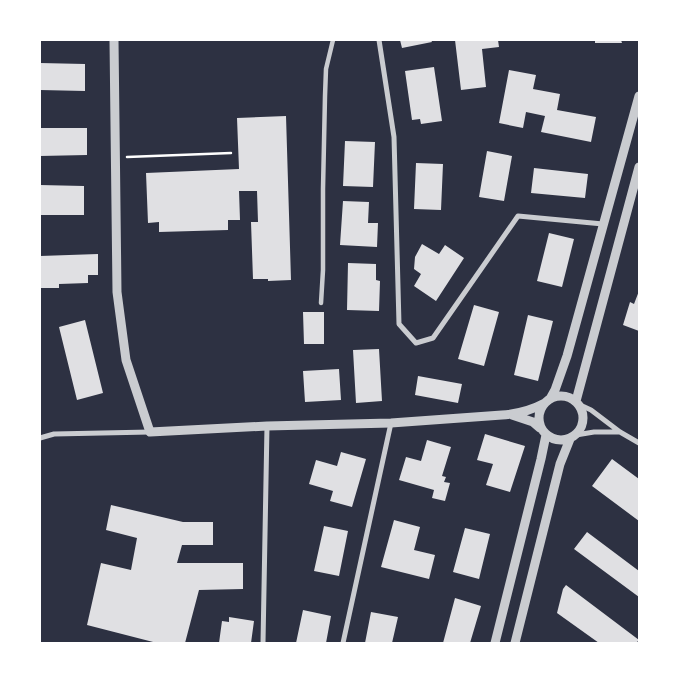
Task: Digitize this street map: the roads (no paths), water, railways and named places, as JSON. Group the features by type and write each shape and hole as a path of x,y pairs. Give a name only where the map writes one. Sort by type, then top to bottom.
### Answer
{"street":[{"path":"114,40 117,292 126,360 150,432"},
{"path":"321,303 325,87 326,70 333,40"},
{"path":"379,40 394,137 399,324 416,343 433,338 518,216 603,224"},
{"path":"494,643 541,459 544,432 539,423 539,416 541,409 555,390 567,356 639,96"},
{"path":"577,403 639,167"},
{"path":"40,438 54,434 391,423 512,415 537,407 555,397 566,396 591,410 620,432 639,443"},
{"path":"515,643 560,464 573,437 581,430 583,423 584,416 577,403"},
{"path":"512,415 533,422 551,439 557,441 564,441 594,432 620,432"},
{"path":"343,643 391,423"},
{"path":"263,643 267,426"}]}
